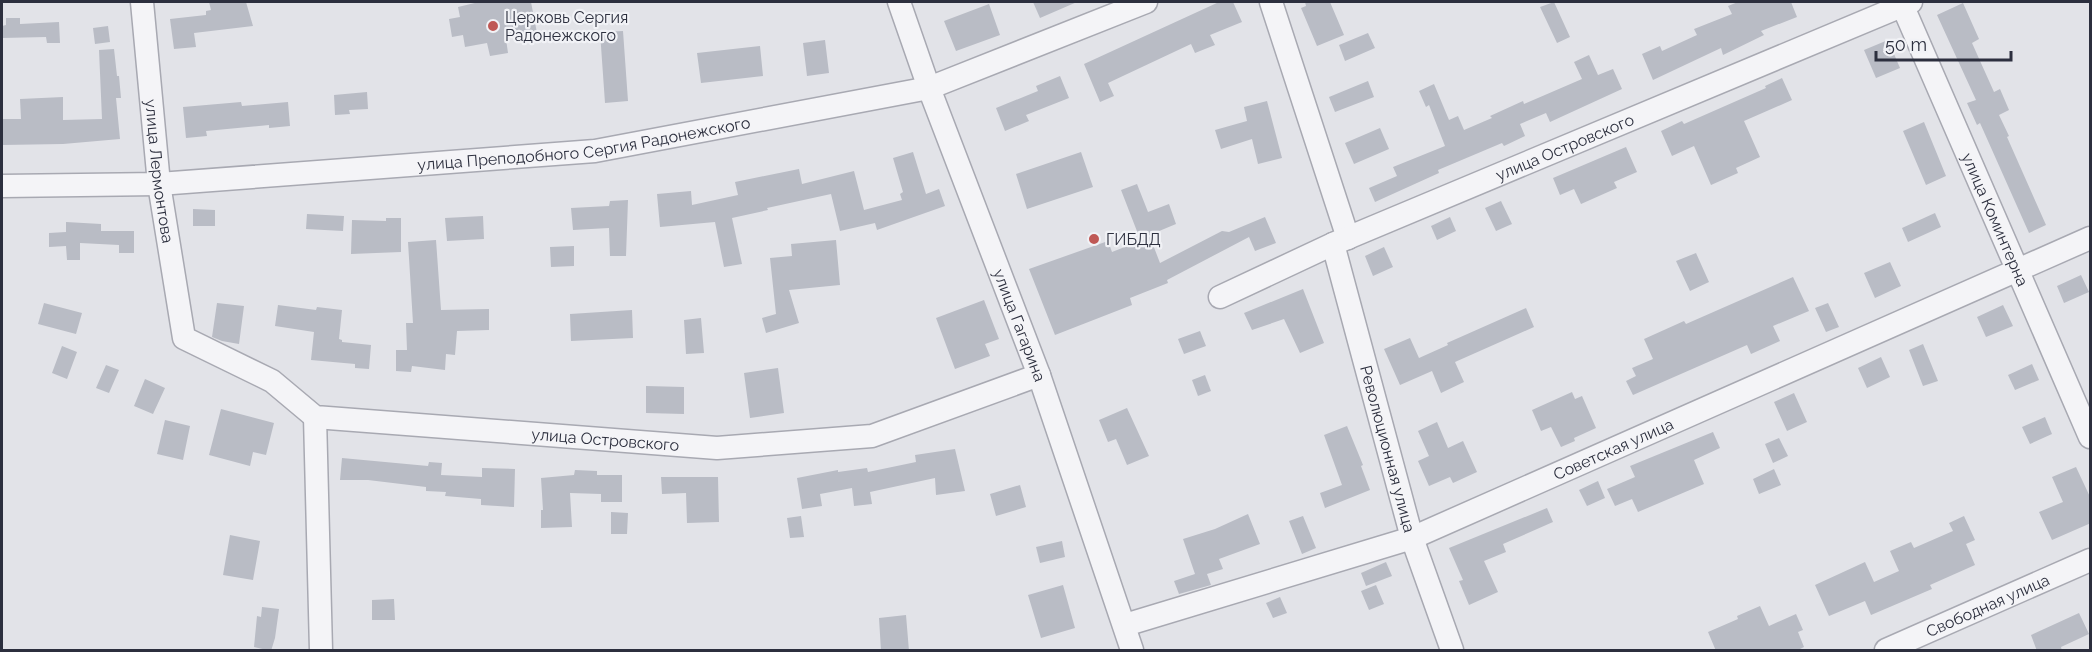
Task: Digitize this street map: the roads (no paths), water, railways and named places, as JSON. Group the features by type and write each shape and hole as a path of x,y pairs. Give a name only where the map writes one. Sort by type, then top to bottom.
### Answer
{"street":[{"name":"улица Лермонтова","path":"142,2 159,184 184,338 272,381 315,417"},
{"name":"улица Гагарина","path":"899,2 929,88 1039,375 1132,651"},
{"name":"улица Преподобного Сергия Радонежского","path":"2,186 159,184 595,151 929,88 1146,2"},
{"name":"Революционная улица","path":"1271,2 1340,241 1412,538 1452,651"},
{"name":"улица Островского","path":"1220,297 1340,241 1905,3"},
{"name":"улица Коминтерна","path":"1905,3 2091,437"},
{"name":"Советская улица","path":"1125,625 1412,538 2091,238"},
{"name":"улица Островского","path":"315,417 717,448 872,436 1039,375"},
{"path":"315,417 321,651"},
{"name":"Свободная улица","path":"1886,651 2091,560"}],"place":[{"name":"Церковь Сергия Радонежского","path":"493,26"},
{"name":"ГИБДД","path":"1094,239"}]}
